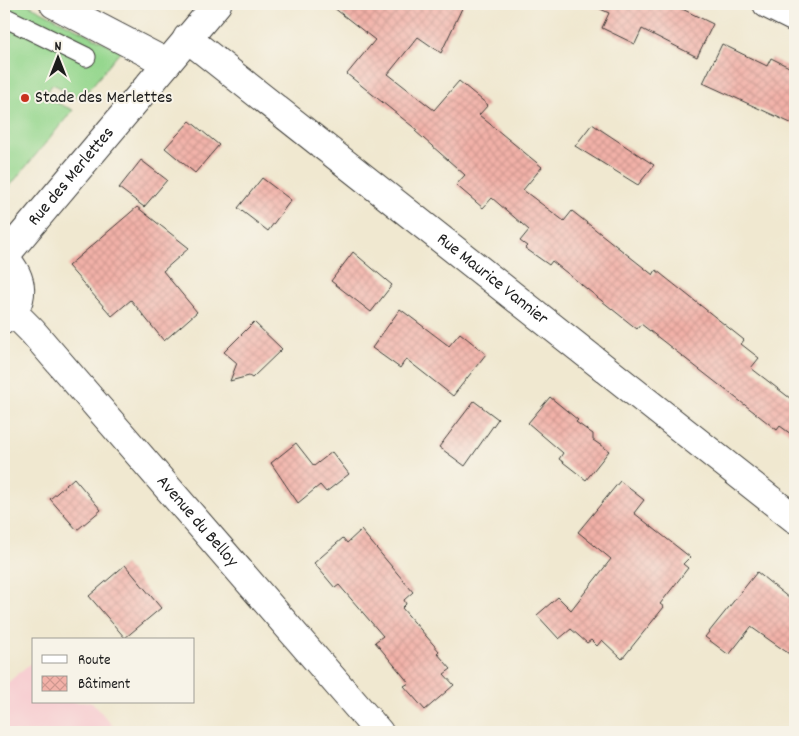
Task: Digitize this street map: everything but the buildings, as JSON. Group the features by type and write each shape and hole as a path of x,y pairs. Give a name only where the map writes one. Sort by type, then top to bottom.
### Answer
{"street":[{"path":"54,4 167,63"},
{"name":"Rue des Merlettes","path":"7,249 217,4"},
{"path":"767,4 795,18"},
{"name":"Rue Maurice Vannier","path":"188,38 795,519"},
{"path":"7,249 20,283 19,299 9,316"},
{"name":"Avenue du Belloy","path":"9,316 32,331 379,732"}],"lane":[{"path":"4,17 86,57"}],"shaded area":[{"path":"32,662 32,704 94,704 118,732 4,732 4,686"}],"green space":[{"name":"Stade des Merlettes","path":"4,4 27,4 121,51 81,99 53,84 43,97 73,110 4,193"}],"place":[{"name":"Stade des Merlettes","path":"25,98"}]}
